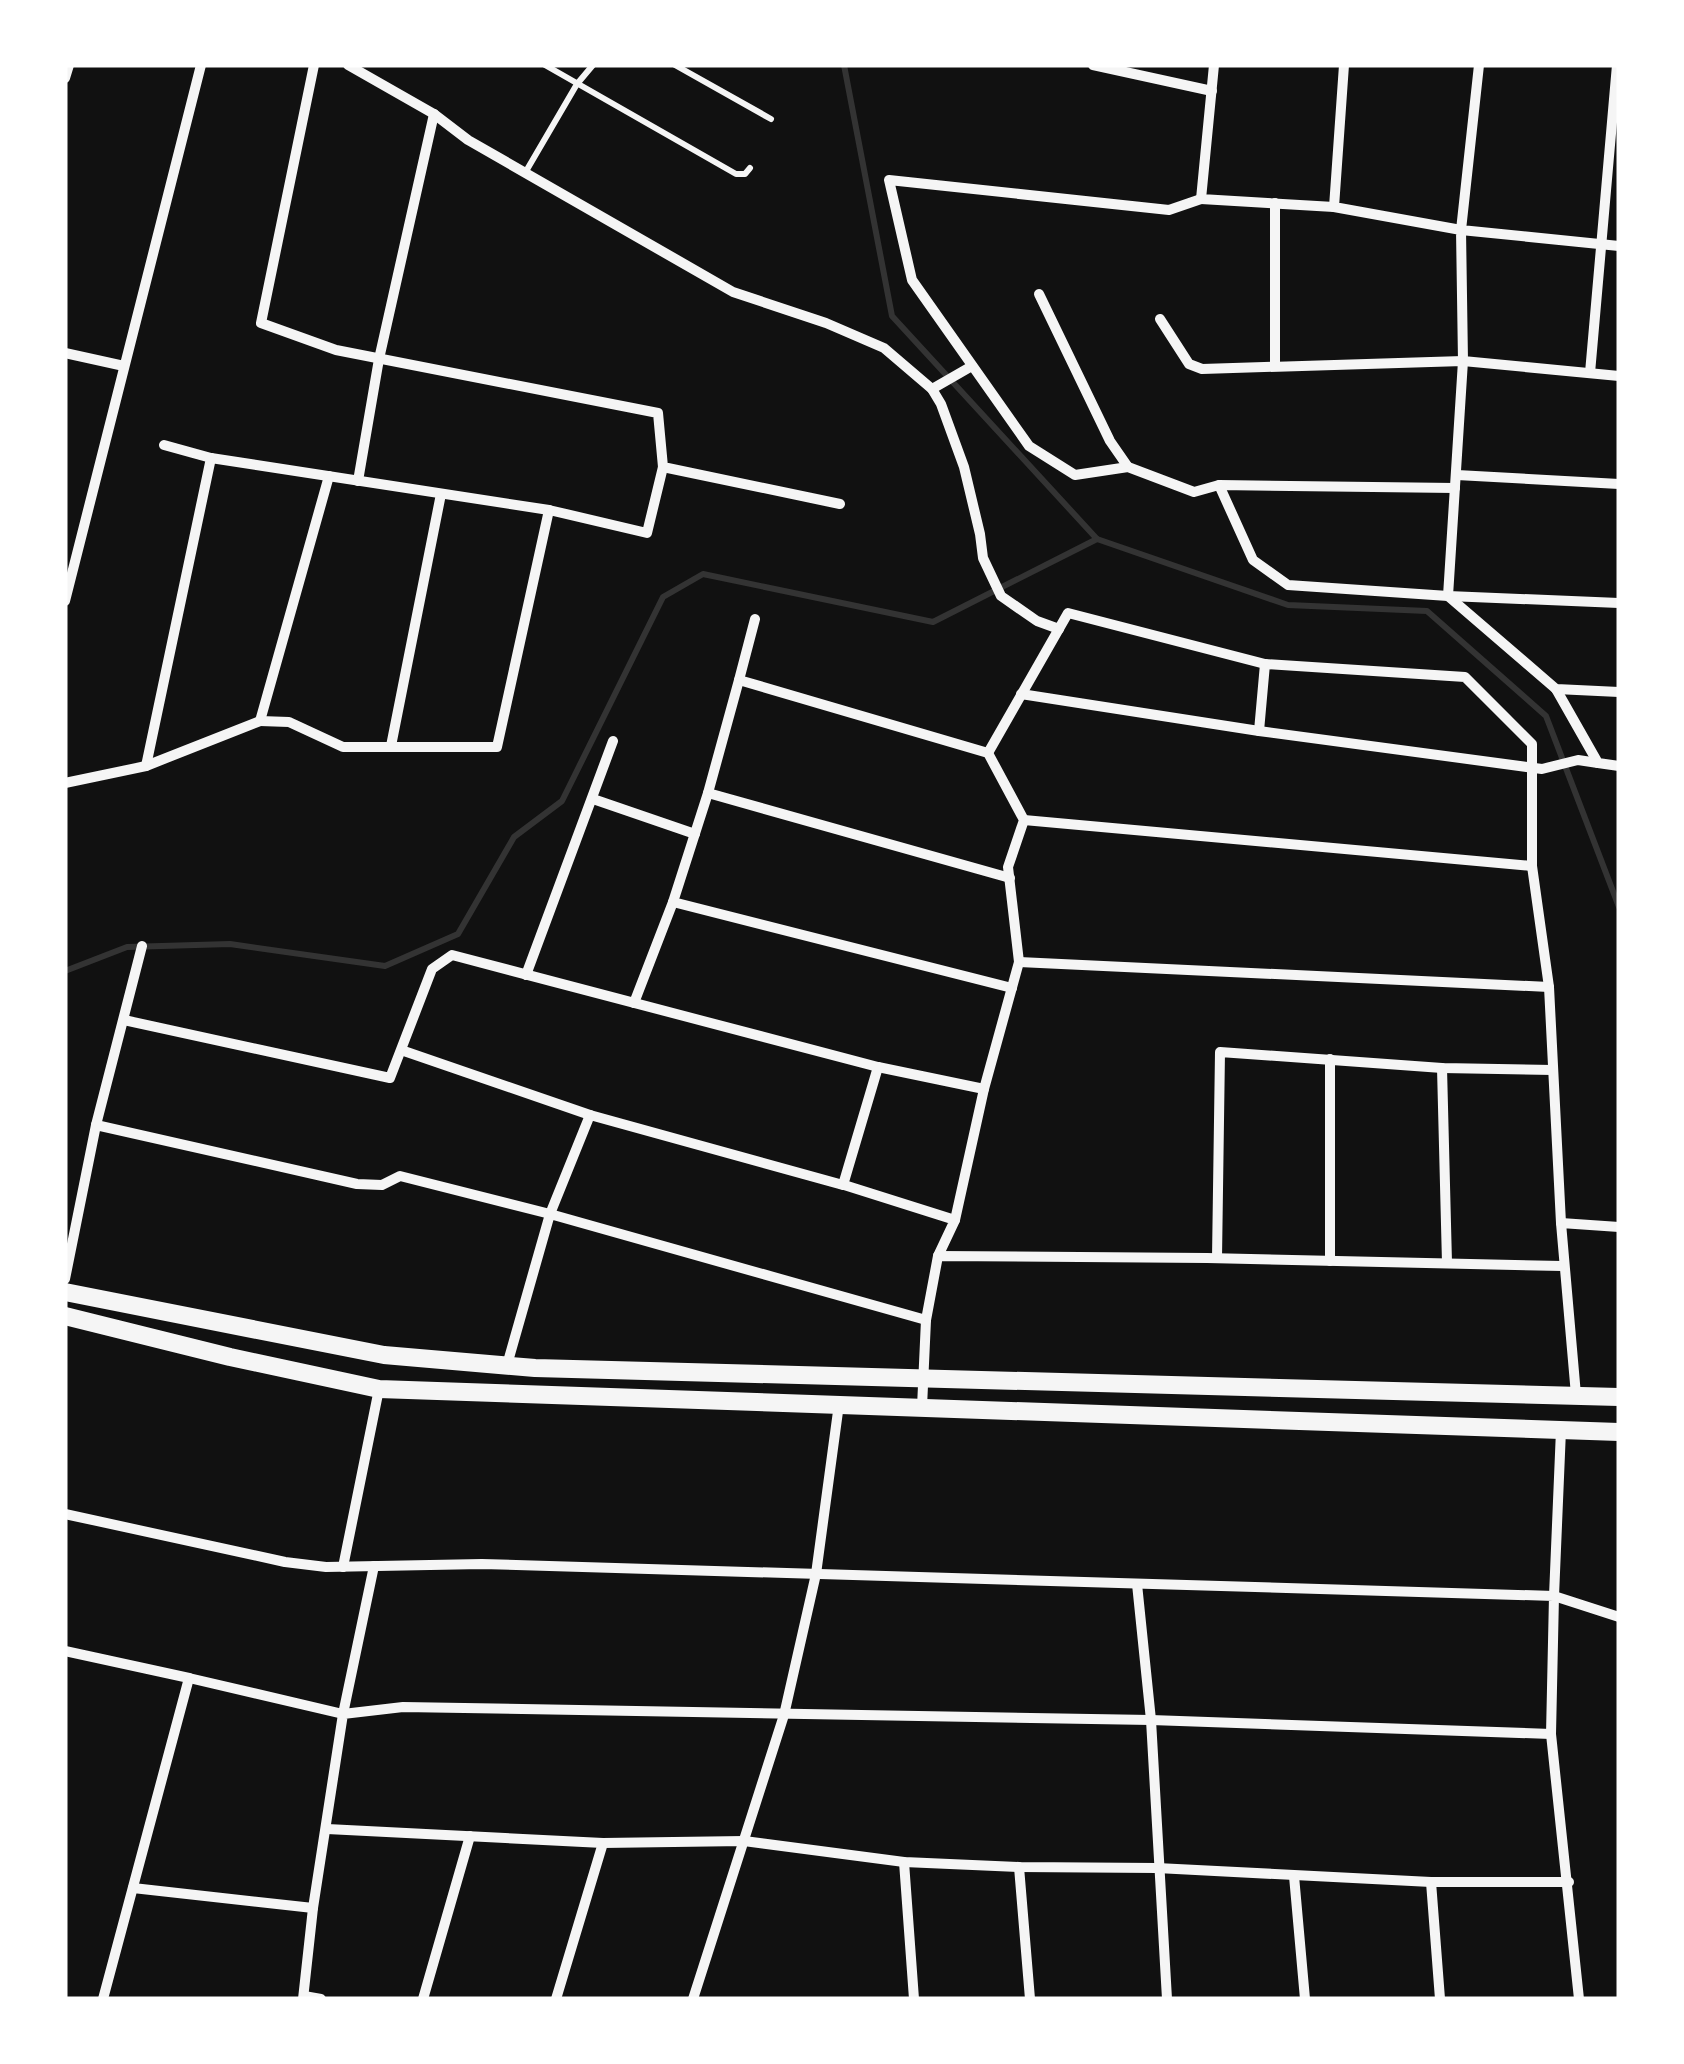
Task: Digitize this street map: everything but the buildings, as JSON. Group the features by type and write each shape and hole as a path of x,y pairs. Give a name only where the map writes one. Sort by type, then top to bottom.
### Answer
{"main road":[{"path":"65,1292 384,1355 508,1365 1619,1397"},
{"path":"65,1316 230,1357 379,1388 1619,1432"}],"street":[{"path":"65,78 68,65"},
{"path":"65,601 201,65"},
{"path":"164,445 211,458 549,510 646,533 663,466 658,413 336,350 260,324 314,65"},
{"path":"348,65 434,114 468,140 733,292 826,323 884,348 932,390 941,404 964,468 983,558 1001,596 1038,621 1059,628"},
{"path":"1093,65 1212,90"},
{"path":"1200,199 1214,65"},
{"path":"1334,207 1344,65"},
{"path":"1448,596 1463,361 1461,230 1479,65"},
{"path":"1590,373 1617,65"},
{"path":"358,480 379,358 434,114"},
{"path":"1455,488 1219,484 1194,492 1128,467 1075,475 1029,446 912,280 889,180 1169,210 1200,199 1334,207 1461,230 1619,246"},
{"path":"1275,204 1275,366"},
{"path":"1039,294 1110,441 1128,467"},
{"path":"1160,319 1189,364 1202,369 1463,361 1619,376"},
{"path":"65,353 124,366"},
{"path":"932,390 972,366"},
{"path":"146,766 211,458"},
{"path":"663,466 840,504"},
{"path":"1456,475 1619,484"},
{"path":"260,721 329,476"},
{"path":"1219,484 1254,560 1288,585 1619,603"},
{"path":"391,746 441,494"},
{"path":"65,783 146,766 260,721 290,722 343,747 497,747 549,510"},
{"path":"1448,596 1556,688 1598,763"},
{"path":"988,752 1068,614 1265,664 1465,677 1532,744 1537,768 1532,866 1549,987 1562,1266 1576,1395"},
{"path":"634,1003 673,902 708,793 756,619"},
{"path":"1259,731 1265,664"},
{"path":"740,680 988,752 1024,820 1008,867 1019,962 984,1089 955,1220 938,1256 926,1320 922,1407"},
{"path":"1556,688 1619,692"},
{"path":"1022,694 1537,768 1578,760 1619,766"},
{"path":"526,975 613,741"},
{"path":"708,793 1010,878"},
{"path":"593,800 694,834"},
{"path":"1024,820 1532,866"},
{"path":"673,902 1012,988"},
{"path":"65,1279 96,1125 142,946"},
{"path":"124,1020 390,1078 432,969 452,955 878,1067 984,1089"},
{"path":"1019,962 1549,987"},
{"path":"401,1050 590,1115 841,1184 955,1220"},
{"path":"1218,1258 1220,1052 1442,1068 1553,1070"},
{"path":"1330,1059 1330,1261"},
{"path":"841,1184 878,1067"},
{"path":"1442,1068 1447,1263"},
{"path":"508,1365 550,1214 590,1115"},
{"path":"96,1125 358,1184 382,1185 400,1176 926,1320"},
{"path":"1561,1222 1619,1227"},
{"path":"938,1256 1562,1266"},
{"path":"343,1567 379,1388"},
{"path":"692,1999 784,1715 816,1574 838,1404"},
{"path":"1561,1430 1551,1734 1579,1999"},
{"path":"65,1514 285,1562 343,1567 482,1564 1554,1596 1619,1617"},
{"path":"321,1999 304,1998 312,1908 343,1714 374,1566"},
{"path":"1138,1584 1151,1720 1167,1999"},
{"path":"65,1651 343,1714 403,1707 1151,1720 1551,1734"},
{"path":"103,1999 189,1678"},
{"path":"327,1829 603,1843 744,1841 904,1862 1019,1868 1158,1868 1431,1882 1569,1882"},
{"path":"422,1999 470,1836"},
{"path":"556,1999 603,1843"},
{"path":"904,1862 914,1999"},
{"path":"1019,1868 1030,1999"},
{"path":"1294,1876 1304,1999"},
{"path":"1431,1882 1440,1999"},
{"path":"133,1888 312,1908"}],"lane":[{"path":"545,65 736,174 745,174 750,168"},
{"path":"525,173 577,84 593,65"},
{"path":"675,65 771,119"}],"waterway":[{"path":"844,65 892,316 1097,539 1288,605 1427,611 1546,716 1619,907"},
{"path":"65,971 127,947 230,944 385,966 458,934 514,837 562,801 663,597 703,574 933,622 1097,539"}]}
